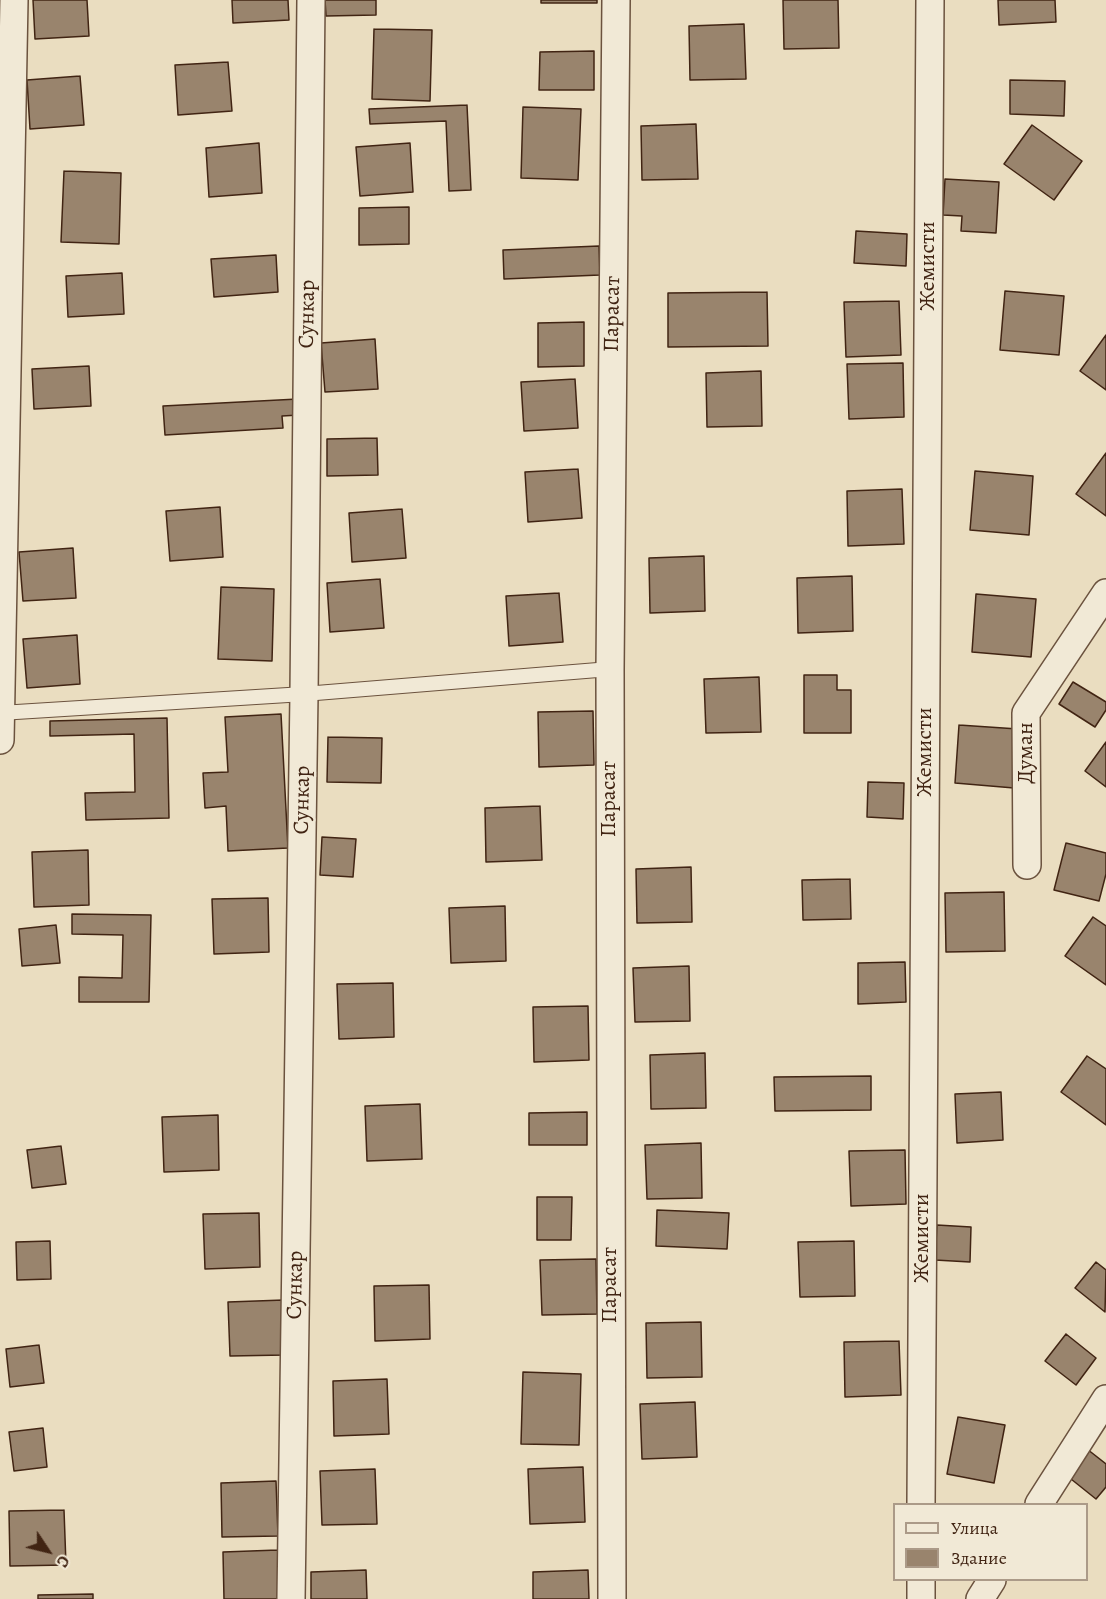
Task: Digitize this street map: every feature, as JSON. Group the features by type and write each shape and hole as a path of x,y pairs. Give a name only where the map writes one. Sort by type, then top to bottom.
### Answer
{"street":[{"path":"0,740 14,0"},
{"name":"Сункар","path":"291,1599 311,0"},
{"name":"Парасат","path":"612,1599 610,669 616,0"},
{"name":"Жемисти","path":"921,1503 930,0"},
{"name":"Думан","path":"1027,865 1026,713 1106,593"},
{"path":"1041,1503 1106,1399"},
{"path":"921,1581 921,1599"},
{"path":"980,1599 991,1581"}],"lane":[{"path":"0,713 304,694 610,669"}],"building":[{"path":"33,0 87,0 89,36 35,39"},
{"path":"232,0 288,0 289,20 233,23"},
{"path":"325,0 376,0 376,15 326,16"},
{"path":"541,0 597,0 597,3 541,3"},
{"path":"783,0 838,0 839,48 784,49"},
{"path":"998,0 1055,0 1056,22 999,25"},
{"path":"744,24 746,79 690,80 689,26"},
{"path":"374,29 432,30 430,101 372,99"},
{"path":"594,51 594,90 539,90 540,52"},
{"path":"228,62 232,111 178,115 175,65"},
{"path":"80,76 84,125 30,129 27,80"},
{"path":"1010,80 1065,81 1064,116 1010,114"},
{"path":"467,105 471,190 449,191 446,121 370,124 369,109"},
{"path":"523,107 581,109 578,180 521,178"},
{"path":"696,124 698,179 642,180 641,126"},
{"path":"1032,125 1082,161 1054,200 1004,164"},
{"path":"259,143 262,193 209,197 206,148"},
{"path":"410,143 413,192 360,196 356,147"},
{"path":"64,171 121,173 119,244 61,242"},
{"path":"945,179 999,182 996,233 961,231 962,216 943,215"},
{"path":"409,207 409,244 359,245 359,208"},
{"path":"856,231 907,234 906,266 854,263"},
{"path":"599,246 600,275 504,279 503,250"},
{"path":"276,255 278,292 214,297 211,259"},
{"path":"122,273 124,314 68,317 66,276"},
{"path":"1005,291 1064,296 1059,355 1000,350"},
{"path":"767,292 768,346 668,347 668,293"},
{"path":"899,301 901,355 846,357 844,302"},
{"path":"584,322 584,366 538,367 538,323"},
{"path":"1106,335 1106,390 1080,371"},
{"path":"375,339 378,389 325,392 321,343"},
{"path":"903,363 904,417 849,419 847,364"},
{"path":"89,366 91,406 34,409 32,369"},
{"path":"761,371 762,426 707,427 706,373"},
{"path":"575,379 578,428 524,431 521,382"},
{"path":"298,399 299,415 282,416 283,428 165,435 163,406"},
{"path":"377,438 378,475 327,476 327,439"},
{"path":"1106,453 1106,516 1076,494"},
{"path":"578,469 582,518 528,522 525,472"},
{"path":"975,471 1033,476 1029,535 970,530"},
{"path":"902,489 904,544 848,546 847,491"},
{"path":"220,507 223,557 170,561 166,511"},
{"path":"402,509 406,558 352,562 349,513"},
{"path":"73,548 76,598 23,601 19,552"},
{"path":"704,556 705,611 650,613 649,558"},
{"path":"852,576 853,631 798,633 797,578"},
{"path":"380,579 384,628 330,632 327,583"},
{"path":"221,587 274,589 272,661 218,659"},
{"path":"559,593 563,642 509,646 506,596"},
{"path":"976,594 1036,599 1031,657 972,652"},
{"path":"77,635 80,684 27,688 23,639"},
{"path":"804,675 837,675 837,690 851,690 851,733 804,733"},
{"path":"759,677 761,732 706,733 704,679"},
{"path":"1073,682 1106,702 1106,710 1095,727 1059,704"},
{"path":"593,711 594,765 539,767 538,712"},
{"path":"281,714 288,848 228,851 226,806 205,808 203,773 228,772 225,717"},
{"path":"167,718 169,818 86,820 85,793 135,792 134,734 50,736 50,721"},
{"path":"959,725 1018,729 1014,788 955,783"},
{"path":"328,737 382,738 381,783 327,782"},
{"path":"1106,742 1106,787 1085,771"},
{"path":"868,782 904,783 903,819 867,817"},
{"path":"540,806 542,860 486,862 485,808"},
{"path":"322,837 356,839 353,877 320,875"},
{"path":"1066,843 1106,853 1106,874 1099,901 1054,890"},
{"path":"88,850 89,905 34,907 32,852"},
{"path":"691,867 692,922 637,923 636,869"},
{"path":"850,879 851,919 803,920 802,880"},
{"path":"1004,892 1005,951 946,952 945,893"},
{"path":"268,898 269,952 214,954 212,899"},
{"path":"505,906 506,961 451,963 449,908"},
{"path":"72,914 151,915 149,1002 79,1002 79,977 122,978 123,935 72,934"},
{"path":"1093,917 1106,926 1106,985 1065,956"},
{"path":"56,925 60,963 22,966 19,929"},
{"path":"905,962 906,1002 858,1004 858,963"},
{"path":"689,966 690,1021 635,1022 633,968"},
{"path":"393,983 394,1037 339,1039 337,984"},
{"path":"588,1006 589,1060 534,1062 533,1007"},
{"path":"705,1053 706,1108 651,1109 650,1055"},
{"path":"1087,1056 1106,1069 1106,1125 1061,1092"},
{"path":"871,1076 871,1110 775,1111 774,1077"},
{"path":"1001,1092 1003,1140 957,1143 955,1094"},
{"path":"420,1104 422,1159 367,1161 365,1106"},
{"path":"587,1112 587,1145 529,1145 529,1113"},
{"path":"218,1115 219,1170 164,1172 162,1117"},
{"path":"701,1143 702,1198 647,1199 645,1145"},
{"path":"61,1146 66,1184 32,1188 27,1150"},
{"path":"905,1150 906,1204 851,1206 849,1151"},
{"path":"537,1197 572,1197 571,1240 537,1240"},
{"path":"657,1210 729,1213 727,1249 656,1246"},
{"path":"259,1213 260,1267 205,1269 203,1214"},
{"path":"937,1225 971,1227 970,1262 935,1260"},
{"path":"50,1241 51,1279 17,1280 16,1242"},
{"path":"854,1241 855,1296 800,1297 798,1242"},
{"path":"596,1259 597,1314 542,1315 540,1260"},
{"path":"1096,1262 1106,1270 1105,1312 1075,1288"},
{"path":"429,1285 430,1339 375,1341 374,1286"},
{"path":"284,1300 285,1355 230,1356 228,1302"},
{"path":"701,1322 702,1377 647,1378 646,1323"},
{"path":"1066,1334 1096,1358 1076,1385 1045,1361"},
{"path":"899,1341 901,1395 845,1397 844,1342"},
{"path":"39,1345 44,1383 10,1387 6,1349"},
{"path":"523,1372 581,1374 579,1445 521,1444"},
{"path":"387,1379 389,1434 334,1436 333,1381"},
{"path":"695,1402 697,1457 642,1459 640,1404"},
{"path":"958,1417 1005,1425 994,1483 947,1474"},
{"path":"43,1428 47,1467 14,1471 9,1432"},
{"path":"1087,1449 1106,1464 1106,1487 1096,1499 1066,1475"},
{"path":"583,1467 585,1522 530,1524 528,1469"},
{"path":"375,1469 377,1524 322,1525 320,1471"},
{"path":"276,1481 278,1536 222,1537 221,1483"},
{"path":"64,1510 66,1565 10,1566 9,1511"},
{"path":"278,1550 280,1599 224,1599 223,1552"},
{"path":"366,1570 367,1599 311,1599 311,1572"},
{"path":"588,1570 589,1599 533,1599 533,1572"},
{"path":"93,1594 93,1599 38,1599 38,1595"}]}
